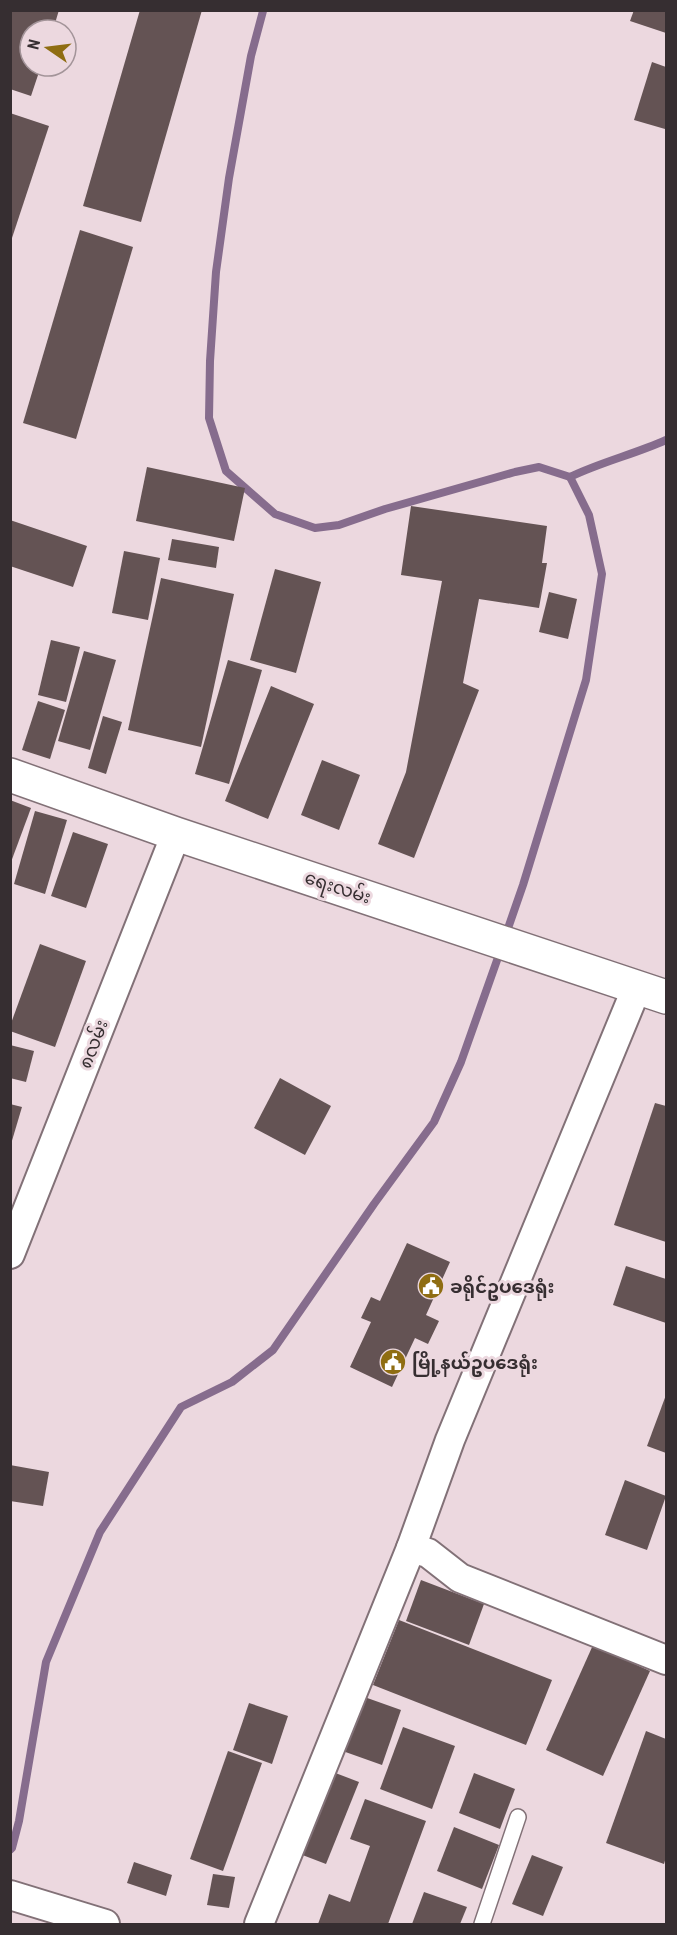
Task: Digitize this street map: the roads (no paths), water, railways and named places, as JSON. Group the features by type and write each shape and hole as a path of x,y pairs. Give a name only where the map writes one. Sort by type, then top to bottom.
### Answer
{"street":[{"name":"ရေးလမ်း","path":"10,775 176,834 652,992"},
{"name":"၈လမ်း","path":"10,1254 176,834"},
{"path":"259,1924 411,1548 450,1440 652,992"},
{"path":"411,1548 428,1553 460,1578 666,1660"},
{"path":"10,1895 105,1924"}],"lane":[{"path":"482,1924 518,1817"}],"waterway":[{"path":"263,11 251,56 229,178 216,272 209,418 226,471 275,514 315,528 339,525 385,509 539,467 570,477 666,440"},
{"path":"505,937 586,680 602,574 589,515 570,477"},
{"path":"10,1850 19,1821 46,1662 100,1532 181,1407 232,1382 273,1350 434,1122 461,1062 501,949"}],"place":[{"name":"ခရိုင်ဥပဒေရုံး","path":"431,1286"},
{"name":"မြို့နယ်ဥပဒေရုံး","path":"393,1362"}]}
